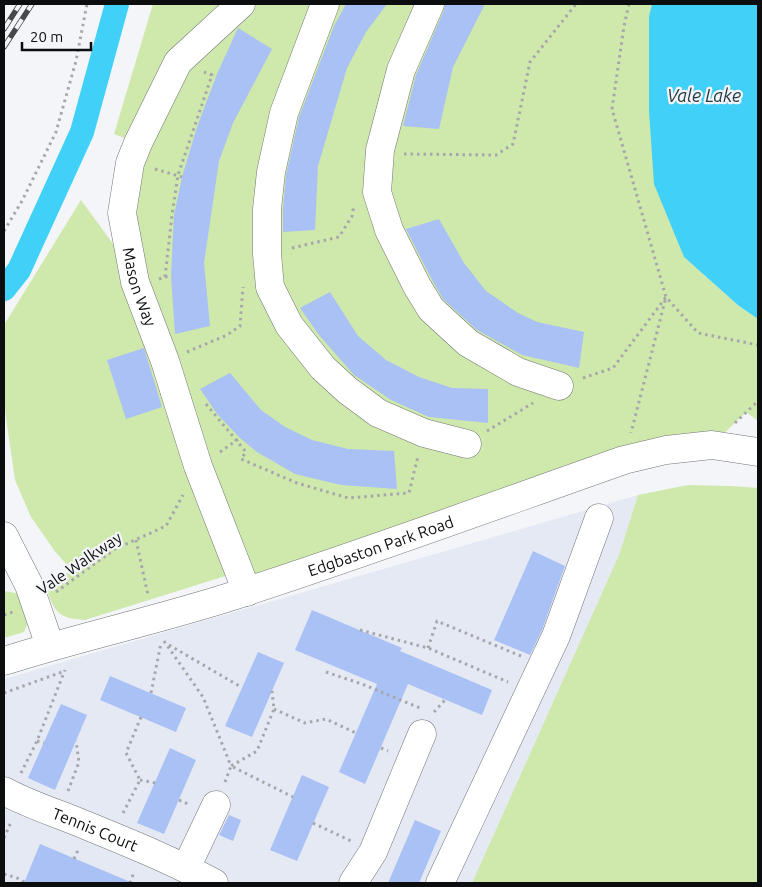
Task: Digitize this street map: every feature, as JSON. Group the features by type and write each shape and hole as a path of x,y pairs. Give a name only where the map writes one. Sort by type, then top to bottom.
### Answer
{"street":[{"name":"Mason Way","path":"241,4 178,62 132,157 122,213 135,282 165,361 198,466 247,592"},
{"path":"325,4 284,113 271,172 267,209 267,254 270,287 289,324 329,373 346,390 378,413 424,433 467,444"},
{"path":"430,4 401,70 380,150 378,192 389,230 417,286 432,309 468,343 518,372 559,386"},
{"name":"Edgbaston Park Road","path":"4,661 50,646 247,592 624,460 666,450 712,445 758,452"},
{"path":"440,883 556,636 599,518"},
{"path":"4,536 29,585 50,646"},
{"path":"353,883 372,852 423,722"},
{"path":"186,868 216,805"},
{"name":"Tennis Court","path":"10,809 58,815 186,868 214,883"}],"path":[{"path":"4,231 22,201 56,132 76,61 87,4"},
{"path":"629,4 612,109 666,297 698,333 758,345"},
{"path":"165,277 178,175 212,75 178,62"},
{"path":"158,279 171,276"},
{"path":"467,444 559,386 613,368 666,297"},
{"path":"624,460 666,297"},
{"path":"201,398 239,439 246,452 241,459 297,483 348,498 409,493 424,433"},
{"name":"Vale Walkway","path":"4,614 36,607 115,550 166,526"},
{"path":"136,540 154,619"},
{"path":"428,648 437,620 542,665"},
{"path":"360,630 428,648 530,692"},
{"path":"151,693 162,638 203,697 231,766 293,797"},
{"path":"166,644 241,687"},
{"path":"10,809 65,670"},
{"path":"326,672 362,684 423,722"},
{"path":"231,766 257,751 274,709 272,691"},
{"path":"274,709 305,723 326,719 356,733"},
{"path":"140,780 126,752 141,717"},
{"path":"37,740 44,743"},
{"path":"58,815 79,762 76,741"},
{"path":"140,780 155,783"},
{"path":"111,836 140,780"},
{"path":"313,823 372,852"},
{"path":"4,874 20,879 25,883"}],"shaded area":[{"path":"638,495 619,555 472,883 4,883 4,679"}],"green space":[{"path":"153,4 652,4 649,16 649,111 684,257 739,306 758,319 758,421 746,412 712,445 247,592 235,573 85,620 63,616 55,609 46,588 71,570 54,550 31,517 15,480 4,411 4,325 81,200 121,255 122,213 137,143 114,134"},
{"path":"688,485 758,488 758,883 472,883 619,555 638,495"},
{"path":"4,591 21,594 30,617 24,632 4,638"}],"water":[{"name":"Vale Lake","path":"652,4 758,4 758,319 739,306 684,257 654,184 649,111 649,16"}],"building":[{"path":"346,4 387,4 366,32 347,68 318,166 315,230 283,232 286,175 299,117 334,26"},
{"path":"445,4 485,4 453,67 439,129 403,126 416,75"},
{"path":"238,28 272,49 233,123 219,161 204,263 210,326 175,334 171,276 174,215 182,177 197,127 217,74"},
{"path":"439,219 464,263 486,291 518,313 537,322 584,332 579,368 522,355 477,330 443,299 406,229"},
{"path":"330,292 358,336 386,360 419,377 452,388 488,389 488,423 429,417 391,400 354,375 319,335 300,308"},
{"path":"144,348 162,407 126,419 107,360"},
{"path":"230,373 261,410 285,427 312,440 348,449 394,451 397,489 341,485 295,474 257,452 240,438 218,415 200,389"},
{"path":"533,551 565,566 542,630 530,655 494,640"},
{"path":"312,610 402,648 400,651 492,690 482,715 408,684 365,784 339,772 377,684 295,650"},
{"path":"258,652 284,663 252,737 225,726"},
{"path":"110,676 186,708 176,732 100,700"},
{"path":"61,704 87,715 55,790 28,778"},
{"path":"170,748 196,760 164,834 137,823"},
{"path":"302,775 329,787 297,861 270,850"},
{"path":"229,815 241,820 233,841 219,835"},
{"path":"415,820 441,831 419,883 388,883"},
{"path":"40,844 133,883 24,883"}],"waterway":[{"path":"4,289 19,270 82,132 117,4"}],"railway":[{"path":"4,29 20,4"},
{"path":"4,47 32,4"}]}
